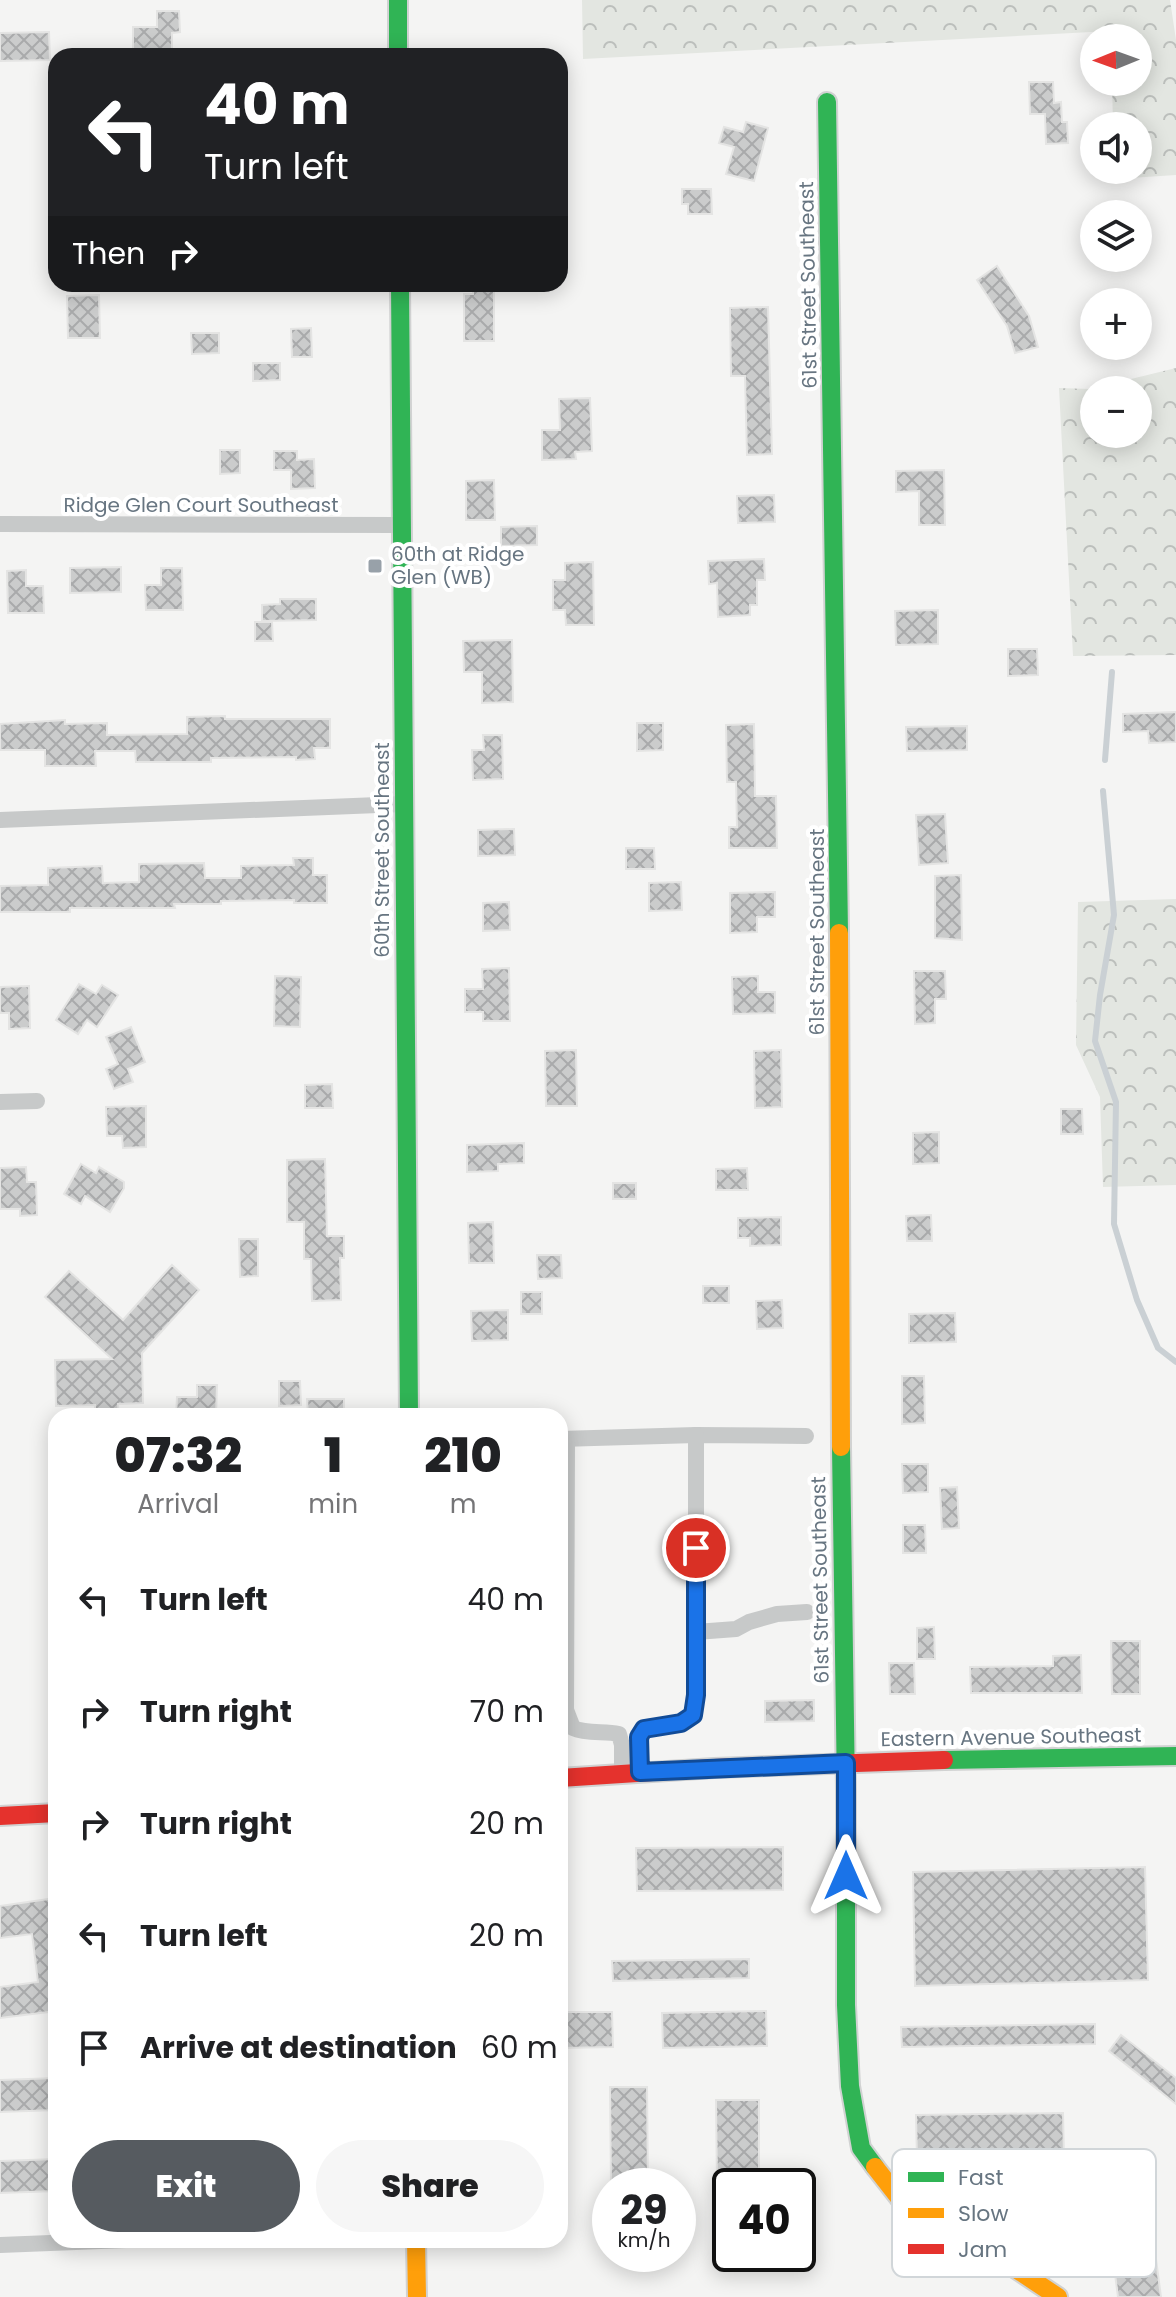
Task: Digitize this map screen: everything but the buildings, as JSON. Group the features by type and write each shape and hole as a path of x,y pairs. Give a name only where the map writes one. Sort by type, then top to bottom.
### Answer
{"street":[{"path":"398,0 398,48"},
{"name":"61st Street Southeast","path":"827,102 838,778 846,2005 850,2086 861,2148 892,2189"},
{"name":"60th Street Southeast","path":"400,292 409,1408"},
{"name":"Ridge Glen Court Southeast","path":"0,524 402,525"},
{"path":"0,820 403,804"},
{"path":"0,1102 37,1101"},
{"path":"631,1772 639,1737 644,1729 681,1723 693,1715 696,1695 696,1435"},
{"path":"568,1439 806,1436"},
{"path":"696,1632 736,1629 777,1614 807,1612"},
{"path":"568,1715 573,1728 581,1732 619,1734 631,1772"},
{"name":"Eastern Avenue Southeast","path":"568,1777 846,1763 1176,1756"},
{"path":"0,1816 48,1813"},
{"path":"0,2245 48,2243"},
{"path":"416,2248 417,2297"},
{"name":"61st Street Southeast","path":"1028,2277 1058,2297"}],"green space":[{"path":"582,0 1170,0 1176,40 1176,175 1152,177 1152,112 1113,112 1112,96 1152,96 1152,24 1080,24 1080,33 583,59"},
{"path":"1176,368 1176,655 1073,656 1059,388 1080,389 1080,448 1152,448 1152,376 1143,376"},
{"path":"1176,899 1176,1185 1103,1187 1100,1097 1076,1045 1078,902"}],"waterway":[{"path":"1105,760 1112,672"},
{"path":"1103,791 1114,915 1095,1041 1116,1102 1114,1224 1137,1300 1158,1348 1176,1362"}],"traffic: fast":[{"path":"398,0 398,48"},
{"path":"827,102 839,933"},
{"path":"400,292 409,1408"},
{"path":"841,1447 846,2005 850,2086 861,2148 875,2167"},
{"path":"944,1760 1176,1756"}],"traffic: slow":[{"path":"839,933 841,1447"},
{"path":"875,2167 892,2189"},
{"path":"416,2248 417,2297"},
{"path":"1028,2277 1058,2297"}],"traffic: jam":[{"path":"568,1777 714,1768 944,1760"},
{"path":"0,1816 48,1813"}],"place":[{"name":"60th at Ridge Glen (WB)","path":"375,566"}],"route":[{"path":"696,1548 696,1695 693,1715 681,1723 644,1729 639,1737 640,1772 846,1763 846,1876"}]}
